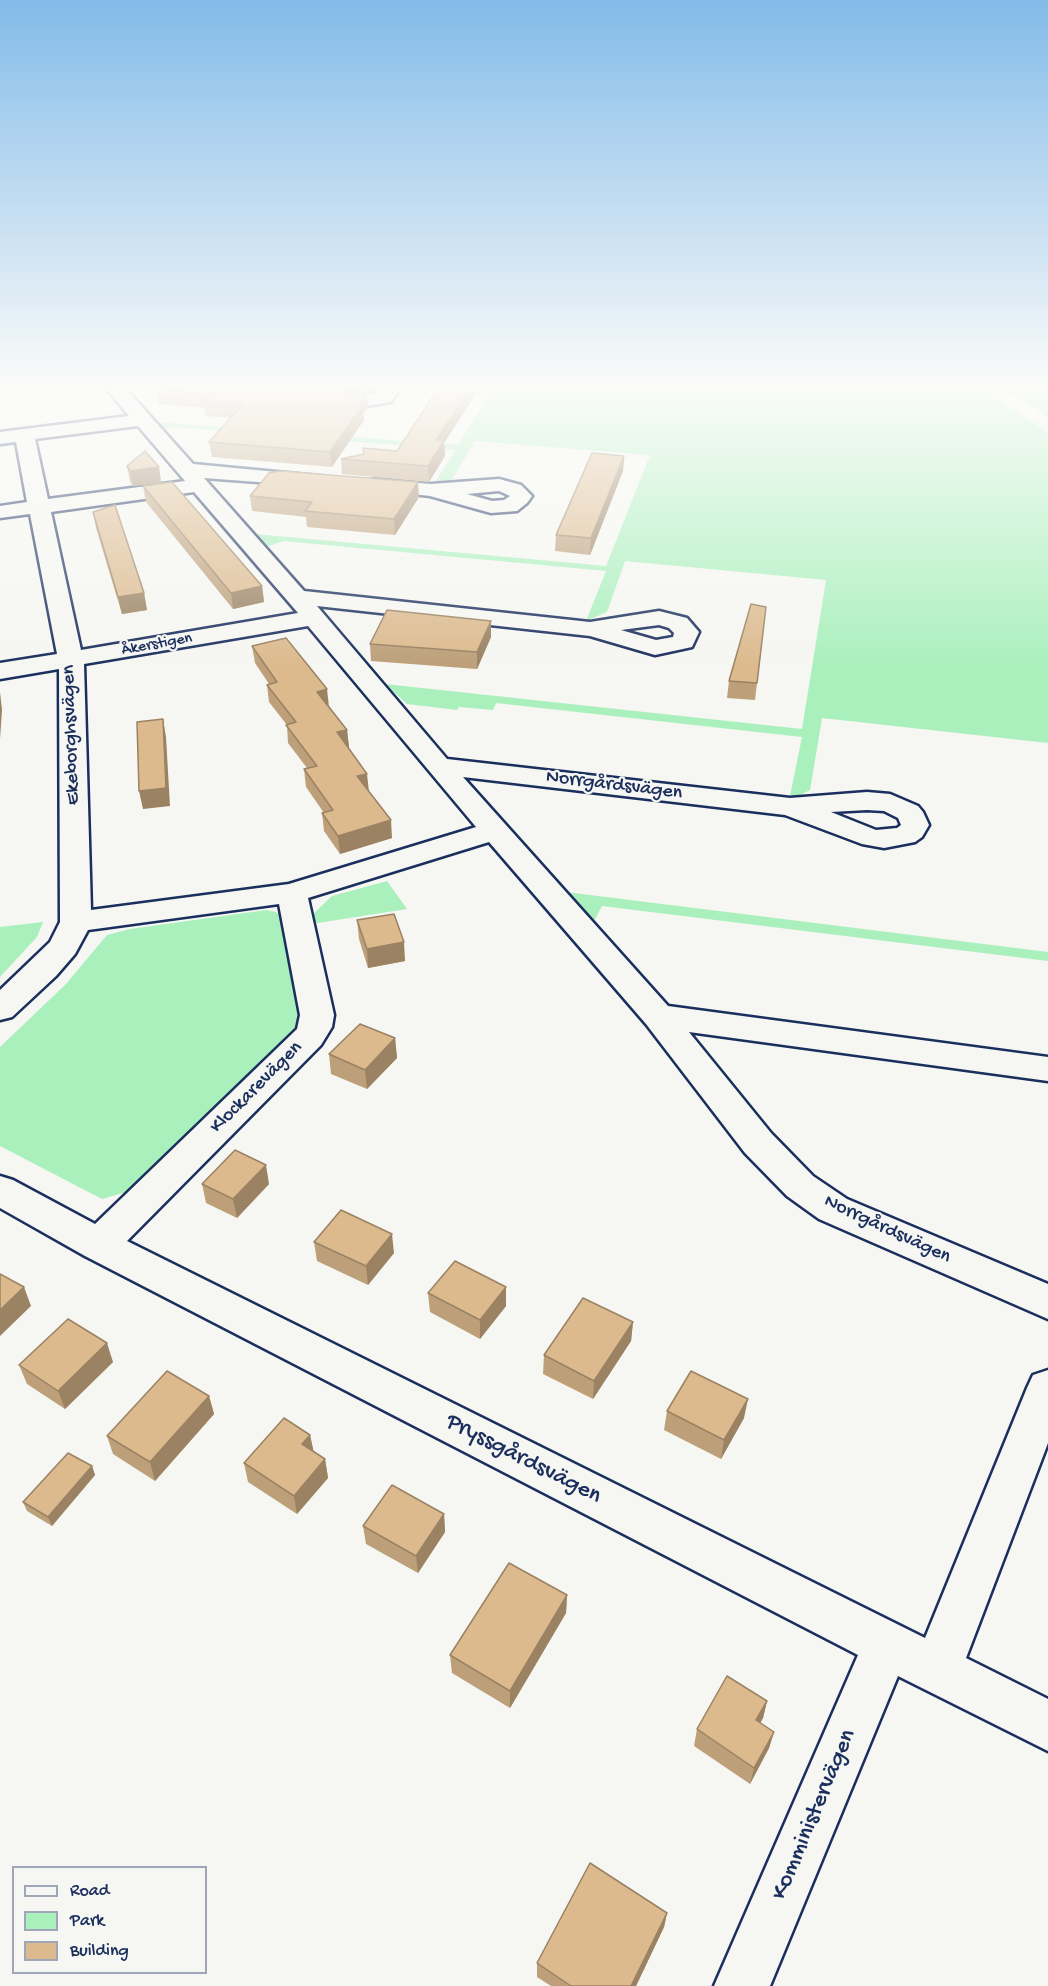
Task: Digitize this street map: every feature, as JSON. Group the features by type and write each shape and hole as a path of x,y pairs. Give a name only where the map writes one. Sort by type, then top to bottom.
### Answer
{"street":[{"name":"Ekeborghsvägen","path":"0,1009 51,961 63,947 76,922 70,661 34,482"},
{"path":"0,512 39,507 173,482"},
{"name":"Norrgårdsvägen","path":"195,482 297,597 438,766 658,1016 758,1143 800,1186 833,1209 1048,1302"},
{"path":"325,482 337,482"},
{"path":"360,484 431,490"},
{"path":"297,597 592,629"},
{"name":"Åkerstigen","path":"0,671 70,661 313,618"},
{"name":"Norrgårdsvägen","path":"438,766 790,807"},
{"path":"76,922 292,893 495,831"},
{"name":"Klockarevägen","path":"99,1245 309,1037 315,1027 317,1015 292,893"},
{"path":"658,1016 1048,1069"},
{"name":"Pryssgårdsvägen","path":"0,1190 99,1245 1048,1726"},
{"path":"937,1669 1048,1388"},
{"name":"Komministervägen","path":"742,1986 888,1644"}],"green space":[{"path":"639,482 1048,482 1048,743 822,718 810,790 789,801 802,737 496,703 493,710 459,707 457,710 407,704 385,684 802,729 826,580 625,561 607,612 586,621 606,571 283,541 266,547 255,534 606,566"},
{"path":"387,881 407,909 311,924 310,917 332,896"},
{"path":"566,892 1048,952 1048,961 602,906 593,923"},
{"path":"266,910 276,912 286,920 303,1005 300,1024 294,1034 140,1188 102,1199 0,1146 0,1047 66,984 107,935 130,929"},
{"path":"43,922 37,937 0,977 0,927"}],"building":[{"path":"172,482 262,586 231,593 143,486"},
{"path":"262,482 418,482 394,519 305,511 312,502 250,496"},
{"path":"579,482 614,482 591,538 556,535"},
{"path":"115,505 144,593 118,597 93,512"},
{"path":"751,604 766,607 757,683 729,681"},
{"path":"387,610 491,621 477,652 370,644"},
{"path":"286,638 327,689 317,692 347,730 337,732 367,774 357,776 391,820 338,836 322,813 333,810 304,769 317,766 286,725 296,722 267,685 277,682 252,646"},
{"path":"163,719 166,788 139,791 137,722"},
{"path":"394,914 404,942 367,949 357,920"},
{"path":"360,1024 395,1038 365,1070 329,1054"},
{"path":"235,1150 266,1165 233,1199 202,1184"},
{"path":"341,1210 392,1234 366,1266 314,1242"},
{"path":"455,1261 506,1287 480,1320 428,1293"},
{"path":"0,1274 24,1287 0,1310"},
{"path":"583,1298 633,1322 594,1381 544,1355"},
{"path":"68,1319 107,1343 58,1391 19,1365"},
{"path":"167,1371 209,1396 150,1462 107,1436"},
{"path":"691,1371 748,1399 724,1440 667,1411"},
{"path":"284,1418 310,1435 302,1444 325,1459 294,1496 244,1463"},
{"path":"68,1453 92,1466 48,1517 23,1502"},
{"path":"392,1485 444,1514 416,1556 363,1526"},
{"path":"509,1563 567,1595 510,1691 450,1655"},
{"path":"727,1676 767,1701 756,1720 774,1732 754,1768 697,1729"},
{"path":"590,1863 667,1913 631,1986 571,1986 537,1963"}]}
